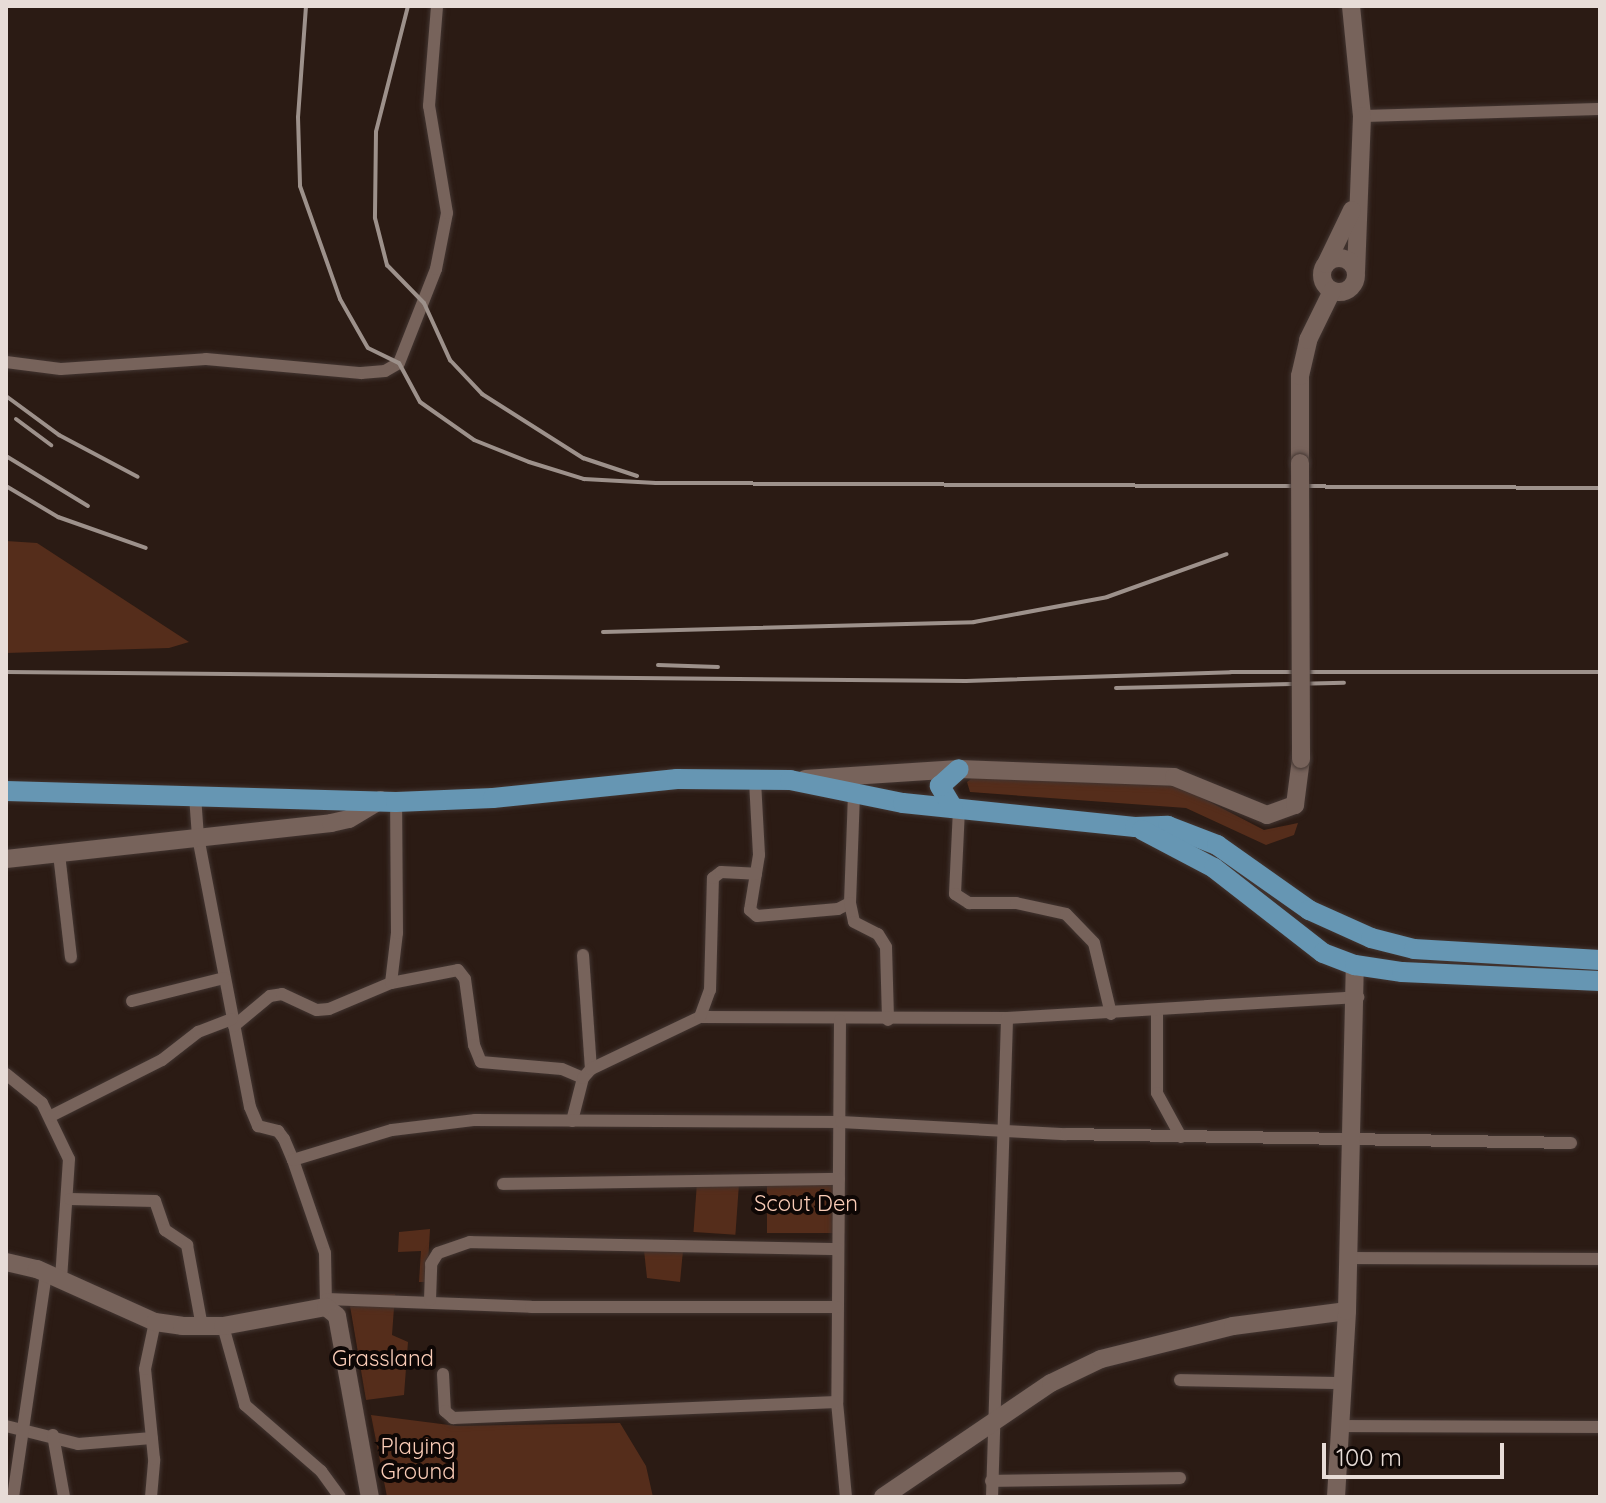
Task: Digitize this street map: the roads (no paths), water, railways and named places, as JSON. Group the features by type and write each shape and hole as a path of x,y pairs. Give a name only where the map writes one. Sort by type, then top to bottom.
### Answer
{"main road":[{"path":"956,808 940,786 959,769"},
{"path":"6,791 389,801 493,798 677,779 790,780 854,795 1191,832 1309,910 1371,938 1414,949 1600,960"},
{"path":"1135,827 1192,854 1295,935 1323,953 1355,965 1600,981"}],"street":[{"path":"6,362 61,369 206,359 361,373 385,371 399,363 436,269 447,213 429,106 437,6"},
{"path":"790,780 959,769 1174,777 1267,815 1295,805 1301,759 1300,376 1308,340 1332,291 1352,286 1356,271 1356,200 1362,116 1351,6"},
{"path":"1362,116 1600,109"},
{"path":"1332,291 1322,279 1356,200"},
{"path":"1326,264 1345,259 1356,271"},
{"path":"755,781 756,874 750,910 757,916 838,909 850,903"},
{"path":"854,795 850,903 854,922 883,939 888,1020"},
{"path":"195,796 198,837 254,1119 263,1130 278,1131 293,1160 325,1253 327,1303 337,1316 370,1497"},
{"path":"6,859 349,819 389,801 397,933 391,983"},
{"path":"956,808 955,894 969,903 1016,903 1066,914 1094,943 1111,1014"},
{"path":"59,854 71,957"},
{"path":"700,1017 710,990 713,878 721,872 756,874"},
{"path":"572,1121 587,1073 583,955"},
{"path":"1336,1497 1347,1311 1348,1139 1358,997 1355,965"},
{"path":"51,1116 162,1060 198,1032 233,1022 270,996 282,994 317,1010 329,1009 391,983 458,970 465,979 481,1062 587,1073 700,1017 840,1020 1007,1018 1157,1012 1358,997"},
{"path":"132,1001 224,978"},
{"path":"1157,1012 1157,1093 1181,1137"},
{"path":"992,1497 992,1424 1007,1133 1007,1018"},
{"path":"840,1020 837,1402 846,1497"},
{"path":"6,1074 33,1093 51,1116 69,1159 70,1199 21,1428 13,1497"},
{"path":"293,1160 436,1123 572,1121 841,1122 1007,1133 1571,1143"},
{"path":"503,1184 839,1179"},
{"path":"70,1199 155,1201 165,1230 187,1245 202,1327"},
{"path":"430,1300 431,1264 438,1253 470,1242 838,1249"},
{"path":"1347,1258 1600,1259"},
{"path":"6,1262 54,1277 155,1322 202,1327 223,1326 327,1303 430,1300 531,1307 837,1307"},
{"path":"883,1497 1064,1377 1159,1340 1347,1311"},
{"path":"151,1497 152,1438 145,1369 155,1322"},
{"path":"223,1326 245,1405 321,1471 340,1497"},
{"path":"443,1374 445,1411 453,1418 837,1402"},
{"path":"1180,1380 1343,1383"},
{"path":"6,1426 53,1435 78,1444 152,1438"},
{"path":"1339,1426 1600,1427"},
{"path":"53,1435 64,1497"},
{"path":"991,1481 1180,1478"}],"railway":[{"path":"306,6 298,117 300,186 340,299 368,348 399,363 420,402 474,440 529,462 584,479 656,483 1600,488"},
{"path":"408,6 376,132 375,218 387,265 424,303 450,360 482,394 583,458 637,476"},
{"path":"6,396 59,435 138,477"},
{"path":"16,419 51,445"},
{"path":"6,456 88,506"},
{"path":"6,486 58,517 146,548"},
{"path":"603,632 974,622 1107,597 1227,554"},
{"path":"658,665 718,667"},
{"path":"6,672 966,681 1231,672 1600,672"},
{"path":"1116,688 1344,683"}],"park label":[{"name":"Scout Den","path":"806,1204"},
{"name":"Grassland","path":"383,1359"},
{"name":"Playing Ground","path":"418,1458"}]}
